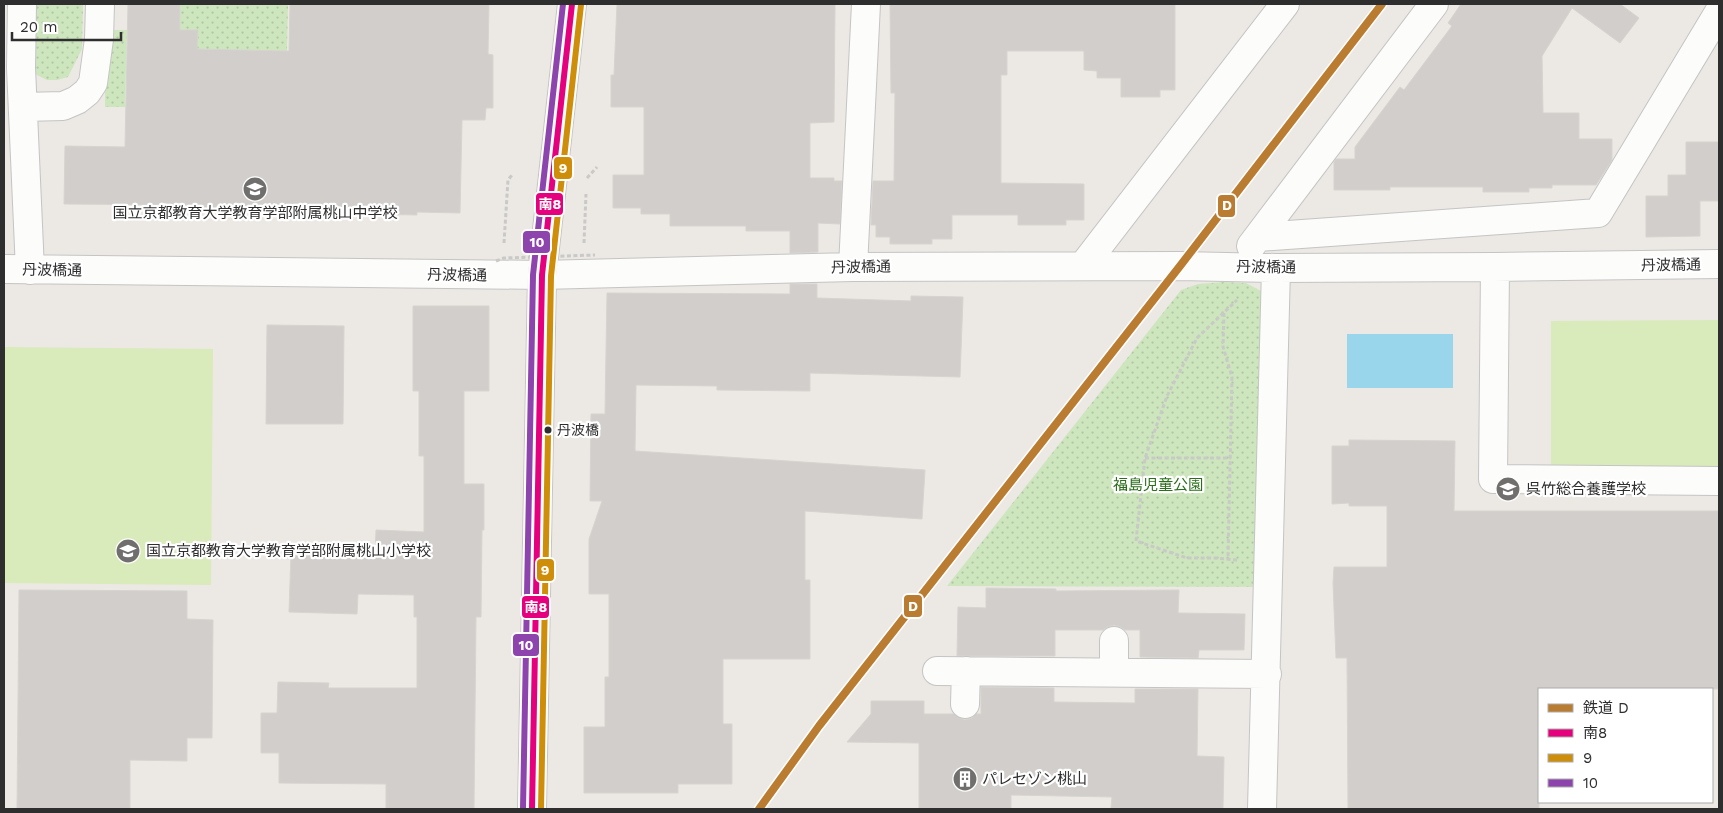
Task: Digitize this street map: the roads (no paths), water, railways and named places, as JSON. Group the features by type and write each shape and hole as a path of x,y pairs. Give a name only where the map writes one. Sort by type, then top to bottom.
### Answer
{"highway":[{"path":"532,809 542,275 572,4"}],"street":[{"path":"17,270 23,107 20,37 22,4"},
{"path":"23,107 63,106 77,100 87,92 93,83 100,4"},
{"path":"852,267 866,4"},
{"path":"1083,266 1285,4"},
{"path":"1262,809 1267,674 1256,267 1258,237 1434,4"},
{"path":"1258,237 1598,213 1715,27"},
{"name":"丹波橋通","path":"17,270 542,275 852,267 1496,267 1719,264"},
{"path":"1496,267 1494,479 1719,481"},
{"path":"1114,641 1114,672"},
{"path":"937,671 1267,674"},
{"path":"965,704 966,671"}],"water":[{"path":"1347,334 1453,334 1453,388 1347,388"}],"rail line":[{"name":"D","path":"759,809 819,726 1180,266 1382,4"}],"place":[{"name":"国立京都教育大学教育学部附属桃山中学校","path":"255,189"},
{"name":"丹波橋","path":"548,430"},
{"name":"呉竹総合養護学校","path":"1508,489"},
{"name":"国立京都教育大学教育学部附属桃山小学校","path":"128,551"},
{"name":"パレセゾン桃山","path":"965,779"}],"park label":[{"name":"福島児童公園","path":"1158,485"}]}
